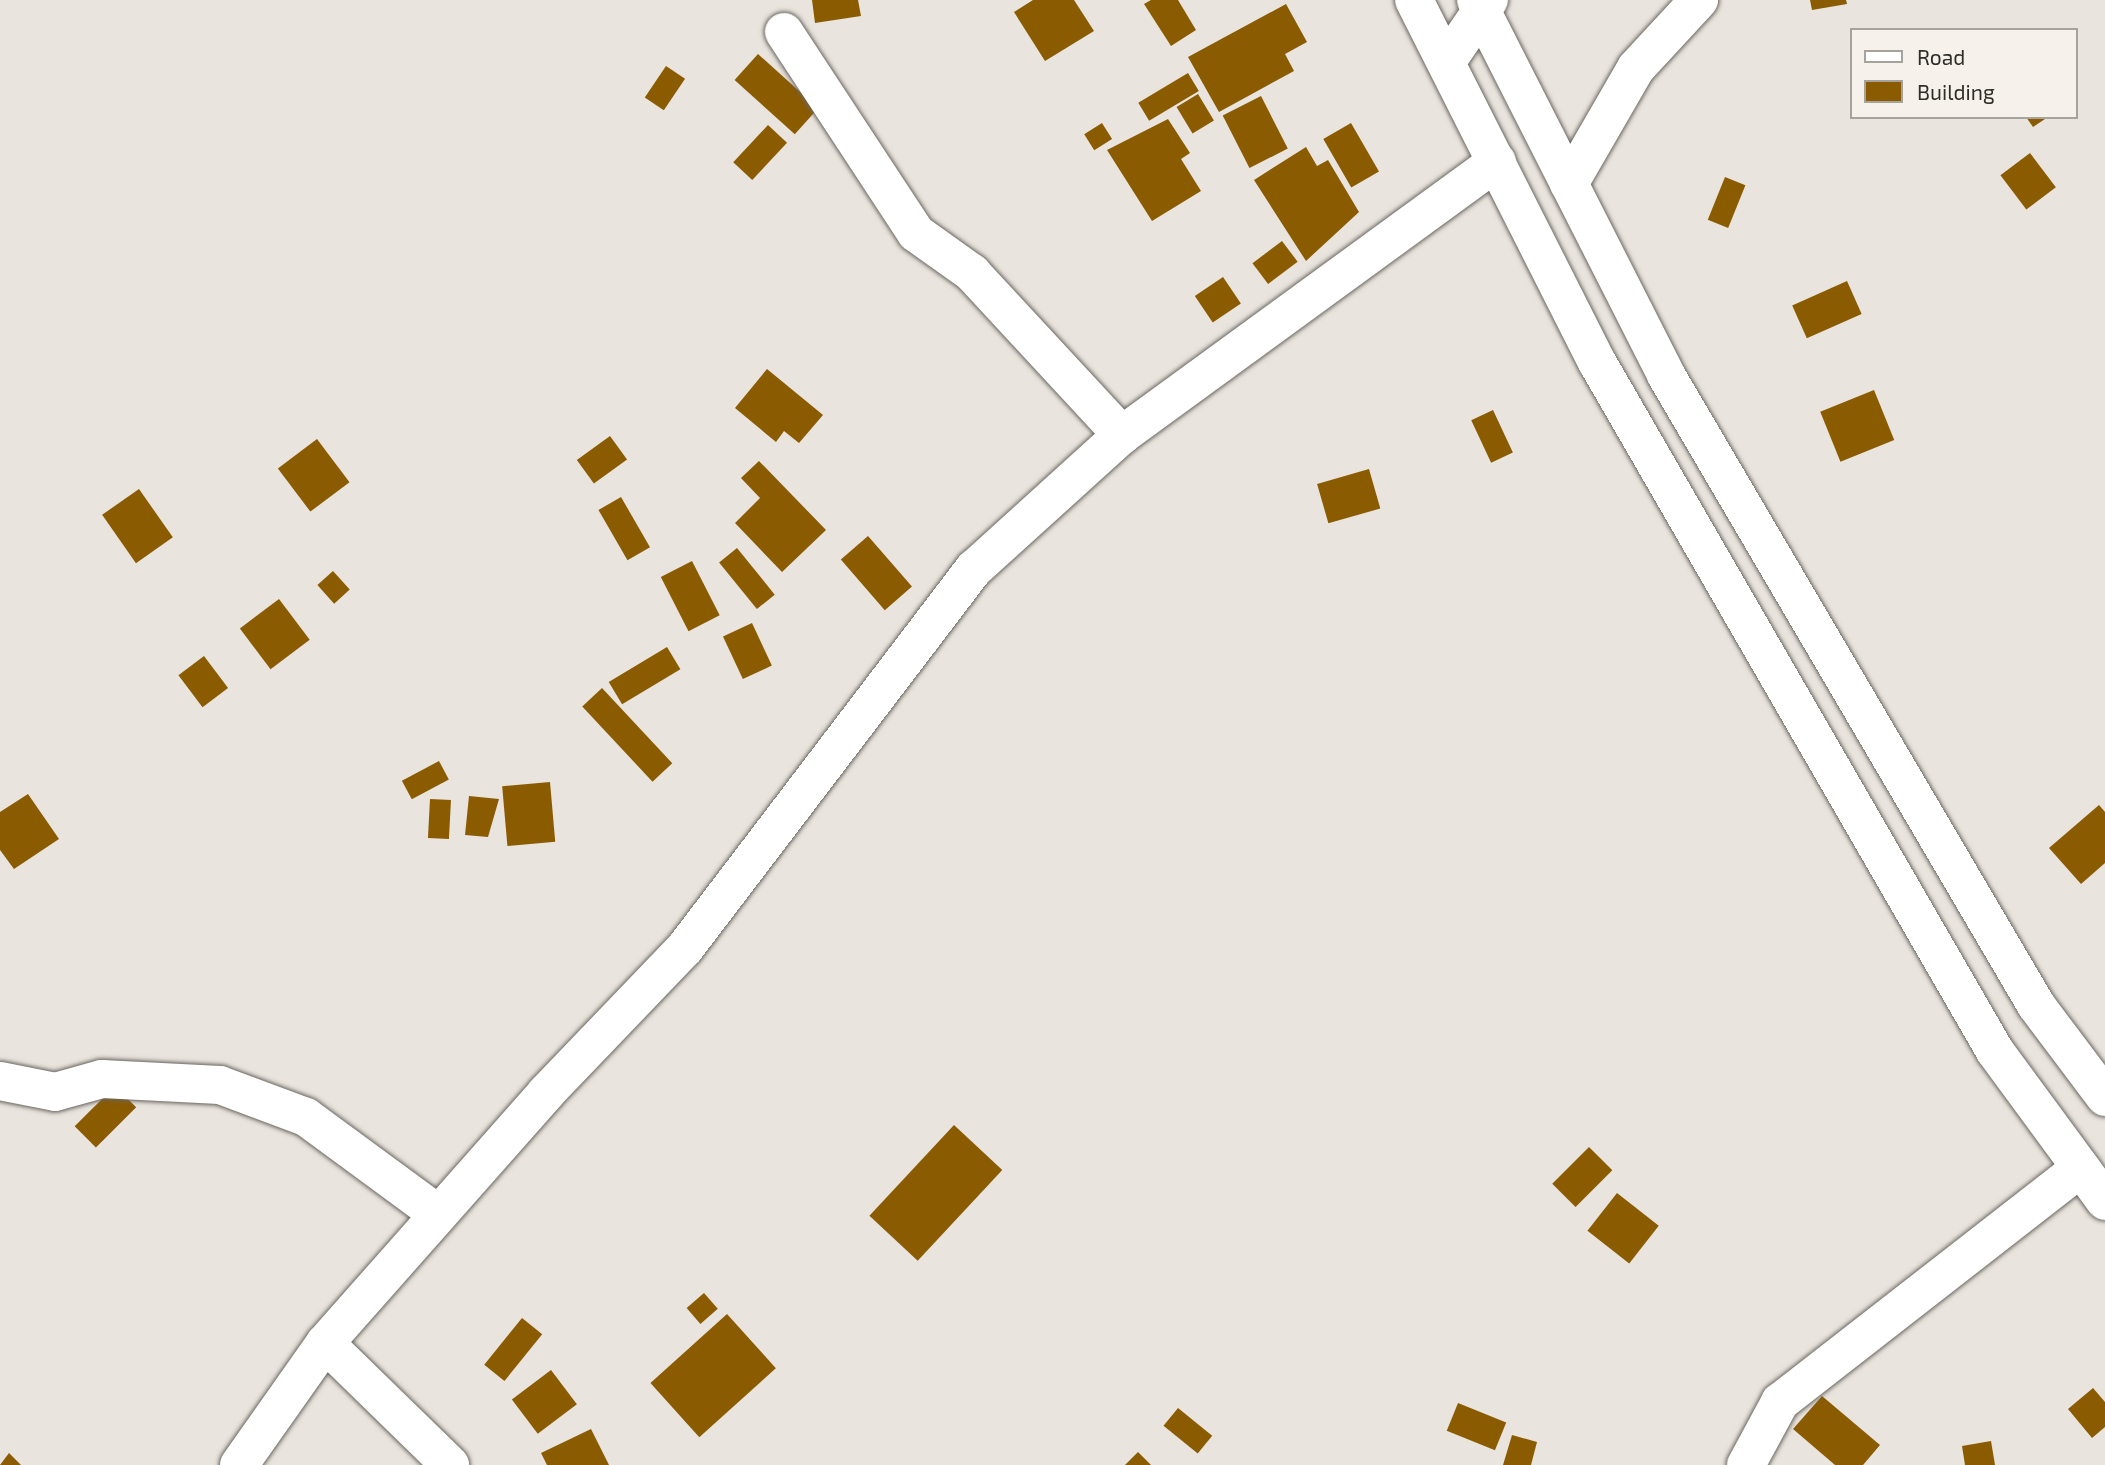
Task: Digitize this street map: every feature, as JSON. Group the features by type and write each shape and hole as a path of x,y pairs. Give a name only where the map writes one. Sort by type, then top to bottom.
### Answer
{"street":[{"path":"1414,0 1597,362 1996,1051 2105,1201"},
{"path":"1569,184 1636,68 1699,0"},
{"path":"1447,61 1482,4"},
{"path":"1482,4 1666,375 2036,1005 2105,1097"},
{"path":"784,32 916,233 972,273 1122,435"},
{"path":"239,1465 325,1343 438,1214 685,948 974,569 1122,435 1497,162"},
{"path":"0,1081 55,1092 102,1079 220,1085 306,1117 438,1214"},
{"path":"1746,1465 1780,1402 2081,1168"},
{"path":"325,1343 450,1465"}],"building":[{"path":"812,0 858,0 861,16 815,23"},
{"path":"1033,0 1074,0 1094,31 1045,61 1014,12"},
{"path":"1151,0 1178,0 1196,30 1171,46 1144,4"},
{"path":"1810,0 1846,0 1847,4 1812,10"},
{"path":"1286,4 1307,42 1285,54 1294,71 1219,112 1188,57"},
{"path":"758,54 818,108 795,134 735,80"},
{"path":"666,66 685,79 664,110 645,98"},
{"path":"1188,73 1199,91 1149,121 1138,103"},
{"path":"1198,94 1214,121 1193,133 1177,107"},
{"path":"1261,96 1288,149 1249,168 1223,116"},
{"path":"1168,119 1190,153 1181,159 1201,191 1152,221 1107,150"},
{"path":"2027,119 2045,119 2033,127"},
{"path":"1102,123 1112,139 1094,150 1084,134"},
{"path":"1351,123 1379,171 1351,187 1323,139"},
{"path":"768,125 787,143 752,180 733,162"},
{"path":"1306,147 1317,166 1328,160 1359,212 1306,261 1254,180"},
{"path":"2030,153 2056,187 2026,210 2000,175"},
{"path":"1725,177 1745,185 1728,228 1708,220"},
{"path":"1282,241 1298,262 1268,284 1252,263"},
{"path":"1223,277 1241,304 1213,323 1195,296"},
{"path":"1847,281 1862,314 1807,338 1792,305"},
{"path":"767,369 823,415 799,443 784,431 776,442 735,408"},
{"path":"1874,390 1894,440 1840,462 1820,412"},
{"path":"1493,410 1513,453 1491,463 1471,420"},
{"path":"610,436 627,459 594,484 577,460"},
{"path":"317,439 349,482 310,512 278,468"},
{"path":"759,461 826,530 782,572 735,523 760,498 741,478"},
{"path":"1369,469 1380,508 1328,523 1317,484"},
{"path":"139,489 173,537 136,563 102,515"},
{"path":"621,497 650,547 627,560 598,510"},
{"path":"868,536 912,587 885,610 841,560"},
{"path":"737,548 775,595 757,609 719,562"},
{"path":"692,561 720,615 689,631 661,577"},
{"path":"333,571 350,590 334,604 317,585"},
{"path":"279,599 310,640 271,669 240,628"},
{"path":"752,623 772,666 743,679 723,637"},
{"path":"667,647 680,669 622,704 609,682"},
{"path":"204,656 228,688 203,707 178,675"},
{"path":"602,688 672,763 652,782 582,706"},
{"path":"439,761 449,780 412,799 402,781"},
{"path":"550,782 555,842 507,846 502,786"},
{"path":"28,794 59,839 14,869 0,850 0,812"},
{"path":"469,796 499,799 488,837 465,835"},
{"path":"430,799 451,800 449,839 428,838"},
{"path":"2099,805 2105,812 2105,863 2081,884 2049,848"},
{"path":"115,1086 136,1107 96,1148 75,1126"},
{"path":"954,1125 1002,1170 918,1261 869,1216"},
{"path":"1589,1147 1612,1170 1576,1207 1552,1184"},
{"path":"1617,1193 1659,1226 1629,1263 1587,1231"},
{"path":"704,1293 718,1309 700,1324 687,1308"},
{"path":"727,1314 776,1368 699,1437 650,1383"},
{"path":"522,1318 542,1334 504,1381 484,1365"},
{"path":"551,1370 577,1404 538,1434 512,1399"},
{"path":"2093,1388 2105,1402 2105,1427 2092,1438 2068,1409"},
{"path":"1822,1396 1880,1445 1863,1465 1835,1465 1793,1429"},
{"path":"1458,1403 1506,1422 1495,1450 1447,1431"},
{"path":"1178,1408 1212,1436 1198,1454 1164,1426"},
{"path":"591,1429 609,1465 547,1465 541,1453"},
{"path":"1512,1435 1537,1442 1531,1465 1503,1465"},
{"path":"1991,1441 1995,1465 1965,1465 1962,1446"},
{"path":"1138,1452 1151,1465 1125,1465"},
{"path":"9,1453 21,1465 0,1465"}]}
